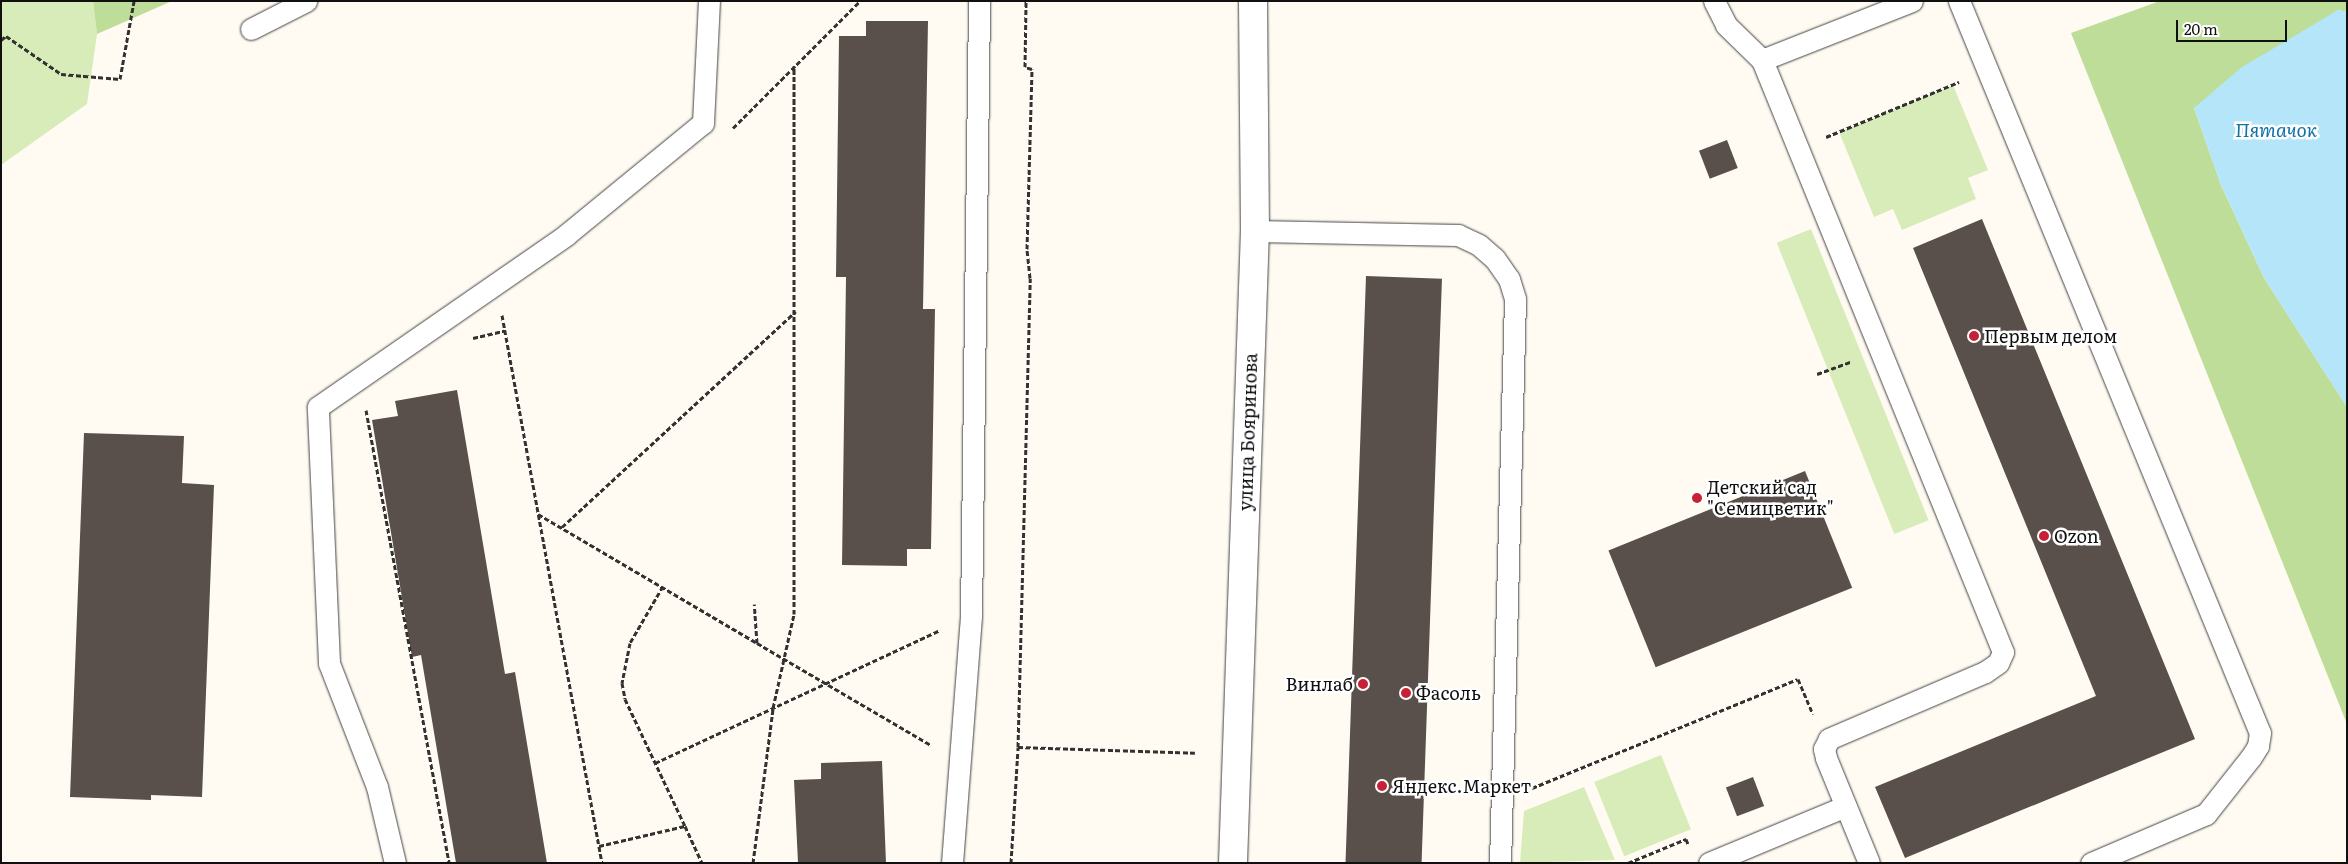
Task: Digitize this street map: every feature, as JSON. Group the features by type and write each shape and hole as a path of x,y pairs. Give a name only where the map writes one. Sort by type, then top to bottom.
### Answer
{"street":[{"name":"улица Бояринова","path":"1233,863 1255,231 1253,1"}],"lane":[{"path":"251,29 306,1"},
{"path":"395,863 377,787 329,663 318,406 566,235 703,122 709,1"},
{"path":"952,863 971,616 979,1"},
{"path":"1714,1 1726,25 1762,60 2003,652 1998,663 1985,672 1830,739 1824,749 1869,863"},
{"path":"1762,60 1912,1"},
{"path":"1959,1 2260,733 2258,746 2252,757 2206,814 2091,863"},
{"path":"1255,231 1458,235 1479,245 1495,259 1509,279 1515,299 1500,863"},
{"path":"1709,863 1846,806"}],"path":[{"path":"1,40 6,36 60,74 120,79 134,1"},
{"path":"1011,863 1018,747 1030,278 1027,249 1032,69 1025,67 1026,1"},
{"path":"753,863 773,708 794,614 796,311 794,66"},
{"path":"1798,148 1988,71"},
{"path":"496,283 602,863"},
{"path":"562,527 796,311"},
{"path":"468,339 504,331"},
{"path":"1817,374 1880,350"},
{"path":"365,402 449,863"},
{"path":"538,514 663,586 784,661 829,684 934,747"},
{"path":"663,586 630,644 622,683 625,698 702,863"},
{"path":"754,604 757,643"},
{"path":"655,763 829,684 971,616"},
{"path":"1502,801 1798,679 1819,728 1830,739"},
{"path":"1018,747 1195,753"},
{"path":"599,846 685,826"},
{"path":"1628,863 1686,839 1689,847"}],"green space":[{"path":"1,1 93,1 97,34 87,104 1,165"},
{"path":"93,1 172,1 97,34"},
{"path":"2160,1 2347,1 2347,12 2338,10 2194,108 2221,185 2264,278 2347,407 2347,724 2071,33"},
{"path":"1953,85 1988,170 1968,178 1976,199 1902,230 1893,209 1874,217 1839,132"},
{"path":"1811,229 1929,520 1894,534 1777,243"},
{"path":"1661,755 1691,829 1624,856 1594,782"},
{"path":"1584,787 1615,860 1520,863 1524,811"}],"water":[{"name":"Пятачок","path":"2338,10 2347,12 2347,407 2264,278 2221,185 2194,108 2242,67"}],"building":[{"path":"866,21 928,21 923,309 935,309 931,549 907,549 907,566 842,565 846,277 836,277 839,36 866,36"},
{"path":"1727,140 1738,168 1710,179 1699,151"},
{"path":"1982,219 2195,739 1905,858 1875,787 2096,696 1913,248"},
{"path":"1366,276 1442,279 1422,863 1346,863"},
{"path":"457,390 505,674 515,672 547,863 456,863 421,655 412,657 372,420 398,416 395,401"},
{"path":"84,433 184,436 182,483 214,485 202,797 151,795 151,800 70,797"},
{"path":"1805,471 1852,588 1656,667 1608,550"},
{"path":"882,761 886,863 798,863 794,780 821,779 821,763"},
{"path":"1753,777 1764,806 1737,816 1726,787"}],"place":[{"name":"Первым делом","path":"1974,336"},
{"name":"Детский сад \"Семицветик\"","path":"1697,498"},
{"name":"Ozon","path":"2044,536"},
{"name":"Винлаб","path":"1363,684"},
{"name":"Фасоль","path":"1406,693"},
{"name":"Яндекс.Маркет","path":"1382,786"}]}
